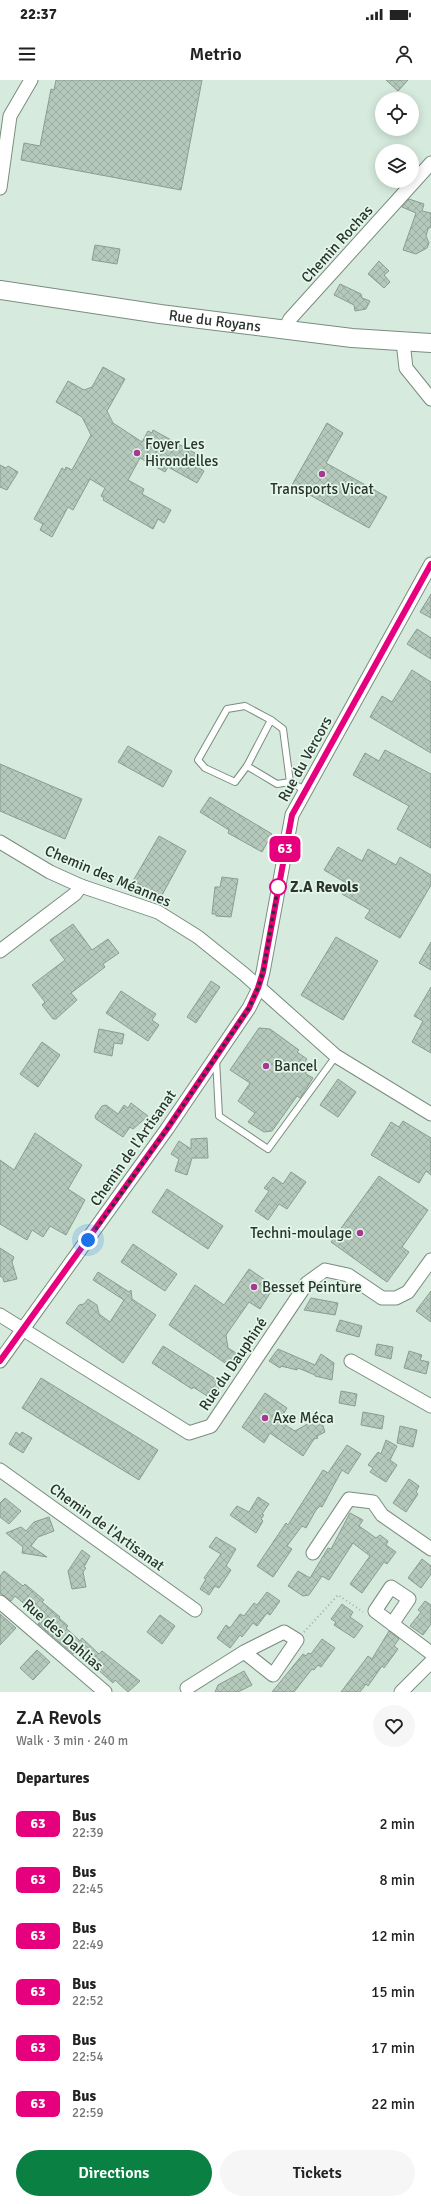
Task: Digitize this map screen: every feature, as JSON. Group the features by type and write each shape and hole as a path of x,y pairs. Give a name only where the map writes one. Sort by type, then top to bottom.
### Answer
{"street":[{"path":"0,188 2,156 10,116 31,80"},
{"name":"Chemin Rochas","path":"284,329 290,320 431,163"},
{"name":"Rue du Royans","path":"0,290 160,314 403,342 431,343"},
{"path":"403,342 406,368 431,399"},
{"name":"Rue du Vercors","path":"258,988 263,972 288,830 292,815 431,564"},
{"name":"Chemin des Méannes","path":"0,842 50,872 81,886 158,912 198,937 336,1056 431,1114"},
{"path":"0,951 75,894 81,886"},
{"name":"Chemin de l'Artisanat","path":"0,1361 216,1057 249,1008 258,988"},
{"name":"Rue du Dauphiné","path":"0,1314 23,1330 189,1433 211,1426 307,1283 325,1270 348,1275 382,1298 396,1298 408,1292 431,1260"},
{"path":"351,1360 431,1406"},
{"name":"Chemin de l'Artisanat","path":"0,1470 194,1610"},
{"path":"313,1553 349,1499 373,1502 382,1515 431,1550"},
{"path":"392,1624 409,1599 391,1587 375,1611 392,1624 431,1653"},
{"name":"Rue des Dahlias","path":"1,1604 105,1692"},
{"path":"186,1691 244,1652 284,1632 297,1640 273,1675 244,1652"},
{"path":"401,1692 431,1662"}],"lane":[{"path":"271,720 246,766 235,782 205,768 198,760 227,709 245,706 271,720 283,729 290,782"},
{"path":"246,766 277,784 290,782 305,790"},
{"path":"216,1057 219,1116 268,1149 336,1056"}],"path":[{"path":"297,1640 338,1595 366,1614 375,1611"}],"building":[{"path":"56,80 202,80 181,190 21,160 24,143 40,146 51,89 54,90"},
{"path":"386,80 408,80 398,91"},
{"path":"409,199 424,204 422,211 431,213 431,227 428,229 426,236 429,243 427,248 416,254 403,250 416,213 402,207"},
{"path":"95,245 120,249 117,264 92,260"},
{"path":"379,261 389,271 384,275 390,282 384,288 368,274"},
{"path":"340,284 361,294 362,298 370,301 366,309 355,311 354,305 334,295"},
{"name":"Foyer Les Hirondelles","path":"103,367 125,379 107,411 113,423 142,442 148,431 152,433 153,430 204,458 199,468 204,471 197,483 168,467 165,472 140,458 128,480 144,489 142,494 171,510 164,523 158,519 153,529 103,500 104,498 101,496 105,488 90,479 73,510 68,507 52,537 40,530 43,524 34,519 62,468 65,470 66,467 72,470 91,435 82,417 56,402 68,381 84,390 92,387"},
{"name":"Transports Vicat","path":"327,423 343,433 326,463 387,497 369,528 292,485"},
{"path":"0,465 6,468 8,466 18,472 7,490 0,487"},
{"path":"431,594 431,618 420,612"},
{"path":"417,629 431,638 431,659 407,644"},
{"path":"412,670 431,682 431,753 370,717 382,696 392,702"},
{"path":"128,746 172,771 163,787 118,762"},
{"path":"385,750 431,774 431,848 397,829 409,806 353,775 365,753 379,761"},
{"path":"0,764 82,799 65,839 0,811"},
{"path":"210,797 272,834 262,852 228,833 229,830 200,812"},
{"path":"159,836 186,851 161,897 133,881"},
{"path":"338,847 362,861 368,849 396,865 400,857 431,875 431,885 400,938 365,918 370,910 342,894 348,884 324,870"},
{"path":"222,877 238,879 231,917 216,916 216,914 212,914 215,887 220,887"},
{"path":"73,924 92,950 108,939 119,953 103,964 105,967 71,993 77,1000 56,1019 53,1019 42,1005 45,1002 32,985 65,960 50,940"},
{"path":"336,937 378,961 343,1020 301,995"},
{"path":"431,942 431,970 419,963"},
{"path":"211,981 220,987 196,1023 187,1017"},
{"path":"431,987 431,1053 412,1042 423,1021 414,1016"},
{"path":"121,991 156,1014 152,1020 159,1025 148,1041 106,1013"},
{"path":"259,1028 270,1029 299,1050 297,1052 307,1059 305,1062 306,1074 313,1078 300,1098 297,1096 272,1131 264,1132 248,1122 255,1113 238,1101 250,1083 230,1070"},
{"path":"99,1029 124,1034 122,1044 114,1043 112,1056 94,1052"},
{"path":"42,1042 60,1055 38,1087 20,1074"},
{"path":"338,1079 356,1092 338,1117 320,1105"},
{"path":"131,1103 148,1116 133,1129 130,1127 123,1137 96,1119 95,1116 102,1106 106,1105 118,1114 124,1105 128,1108"},
{"path":"403,1121 431,1138 431,1175 426,1171 419,1183 371,1155 391,1122 399,1127"},
{"path":"35,1133 82,1165 68,1189 85,1200 66,1235 50,1226 43,1237 32,1230 27,1240 0,1224 0,1160 14,1170"},
{"path":"207,1138 208,1158 192,1158 187,1175 175,1171 179,1159 171,1154 179,1141 191,1149 191,1139"},
{"path":"291,1172 306,1182 287,1209 279,1204 268,1220 255,1211 269,1191 264,1188 273,1177 283,1184"},
{"name":"Techni-moulage","path":"379,1176 428,1210 402,1247 409,1252 387,1282 331,1242"},
{"path":"167,1189 223,1226 208,1249 152,1212"},
{"path":"133,1244 177,1274 165,1291 121,1262"},
{"path":"0,1248 14,1257 12,1262 17,1279 4,1282 3,1278 0,1276"},
{"path":"249,1269 271,1284 272,1290 260,1309 249,1302 226,1335 228,1348 236,1353 228,1365 169,1325 195,1285 224,1305"},
{"path":"98,1272 129,1292 131,1290 132,1299 156,1315 123,1363 66,1323 79,1305 84,1304 88,1299 97,1305 99,1314 110,1322 124,1300 93,1280"},
{"path":"431,1291 431,1322 416,1311"},
{"path":"311,1298 338,1303 335,1315 304,1310"},
{"path":"340,1320 362,1326 359,1337 336,1331"},
{"path":"377,1344 393,1347 391,1359 375,1355"},
{"path":"163,1346 222,1383 212,1399 193,1387 192,1389 152,1363"},
{"path":"278,1349 315,1365 321,1354 334,1363 332,1380 315,1376 298,1368 297,1370 281,1366 280,1368 269,1361"},
{"path":"409,1351 422,1355 420,1360 429,1362 426,1374 404,1368"},
{"path":"41,1378 158,1450 139,1480 22,1408"},
{"path":"341,1391 357,1394 355,1406 339,1403"},
{"path":"265,1393 287,1408 279,1421 295,1431 320,1417 325,1432 317,1436 318,1438 314,1439 303,1456 270,1433 264,1443 242,1427"},
{"path":"363,1412 384,1416 382,1429 361,1425"},
{"path":"400,1426 417,1430 413,1447 397,1443"},
{"path":"16,1432 20,1435 22,1432 32,1438 23,1453 9,1444"},
{"path":"386,1440 397,1446 390,1460 397,1465 386,1482 370,1472 373,1468 368,1465 378,1452 381,1454"},
{"path":"347,1445 361,1454 348,1474 342,1470 322,1507 320,1506 316,1510 306,1528 302,1526 287,1546 292,1549 273,1577 257,1566 286,1523 288,1525 323,1470 328,1473"},
{"path":"409,1479 419,1486 416,1492 418,1494 406,1512 393,1503"},
{"path":"258,1497 269,1504 262,1514 264,1515 261,1519 263,1521 256,1533 230,1515 237,1506 249,1512"},
{"path":"5,1498 21,1511 9,1524 0,1517 0,1503"},
{"path":"350,1513 363,1520 359,1526 376,1538 380,1535 388,1541 386,1545 396,1552 387,1564 384,1562 362,1593 350,1584 370,1556 353,1543 329,1580 322,1576 309,1595 303,1596 288,1586 298,1571 310,1578 328,1548 331,1549"},
{"path":"49,1517 54,1531 38,1537 31,1546 47,1557 22,1553 23,1547 6,1533 21,1527 26,1531 34,1522"},
{"path":"216,1537 236,1549 226,1566 231,1570 219,1588 215,1586 209,1595 200,1589 206,1579 204,1578 221,1554 209,1547"},
{"path":"82,1550 90,1556 83,1572 86,1587 72,1589 68,1571"},
{"path":"422,1559 431,1566 431,1574 421,1588 408,1578"},
{"path":"4,1571 23,1586 25,1584 44,1600 42,1602 60,1617 59,1618 68,1626 66,1628 80,1641 82,1638 99,1654 102,1651 140,1681 128,1692 115,1680 113,1683 95,1667 93,1669 75,1653 73,1654 38,1624 40,1622 26,1610 28,1607 15,1596 11,1601 0,1593 0,1576"},
{"path":"267,1592 280,1601 270,1615 267,1613 257,1626 253,1623 242,1637 240,1635 230,1648 217,1638 226,1625 230,1628 240,1614 244,1616 254,1603 257,1605"},
{"path":"425,1601 431,1605 431,1624 423,1635 410,1626 421,1612 418,1610"},
{"path":"342,1604 353,1612 350,1617 363,1626 354,1638 334,1625 336,1622 331,1619"},
{"path":"0,1614 16,1628 0,1645"},
{"path":"160,1615 175,1626 162,1644 147,1632"},
{"path":"389,1631 399,1639 394,1646 398,1649 384,1668 382,1666 368,1686 366,1684 360,1692 341,1692 368,1656 372,1659"},
{"path":"322,1639 335,1648 321,1667 318,1665 314,1670 312,1669 294,1692 272,1692 303,1654 306,1656 308,1653 311,1654"},
{"path":"37,1650 50,1662 33,1680 20,1668"},
{"path":"244,1671 252,1685 238,1692 215,1692 218,1685"}],"bus line":[{"name":"63","path":"0,1361 167,1129 249,1008 263,972 288,830 292,815 431,564"}],"place":[{"name":"Foyer Les Hirondelles","path":"137,453"},
{"name":"Transports Vicat","path":"322,474"},
{"name":"Z.A Revols","path":"278,887"},
{"name":"Bancel","path":"266,1066"},
{"name":"Techni-moulage","path":"360,1233"},
{"name":"Besset Peinture","path":"254,1287"},
{"name":"Axe Méca","path":"265,1418"}],"route":[{"path":"88,1240 167,1129 249,1008 263,972 278,887"}]}
